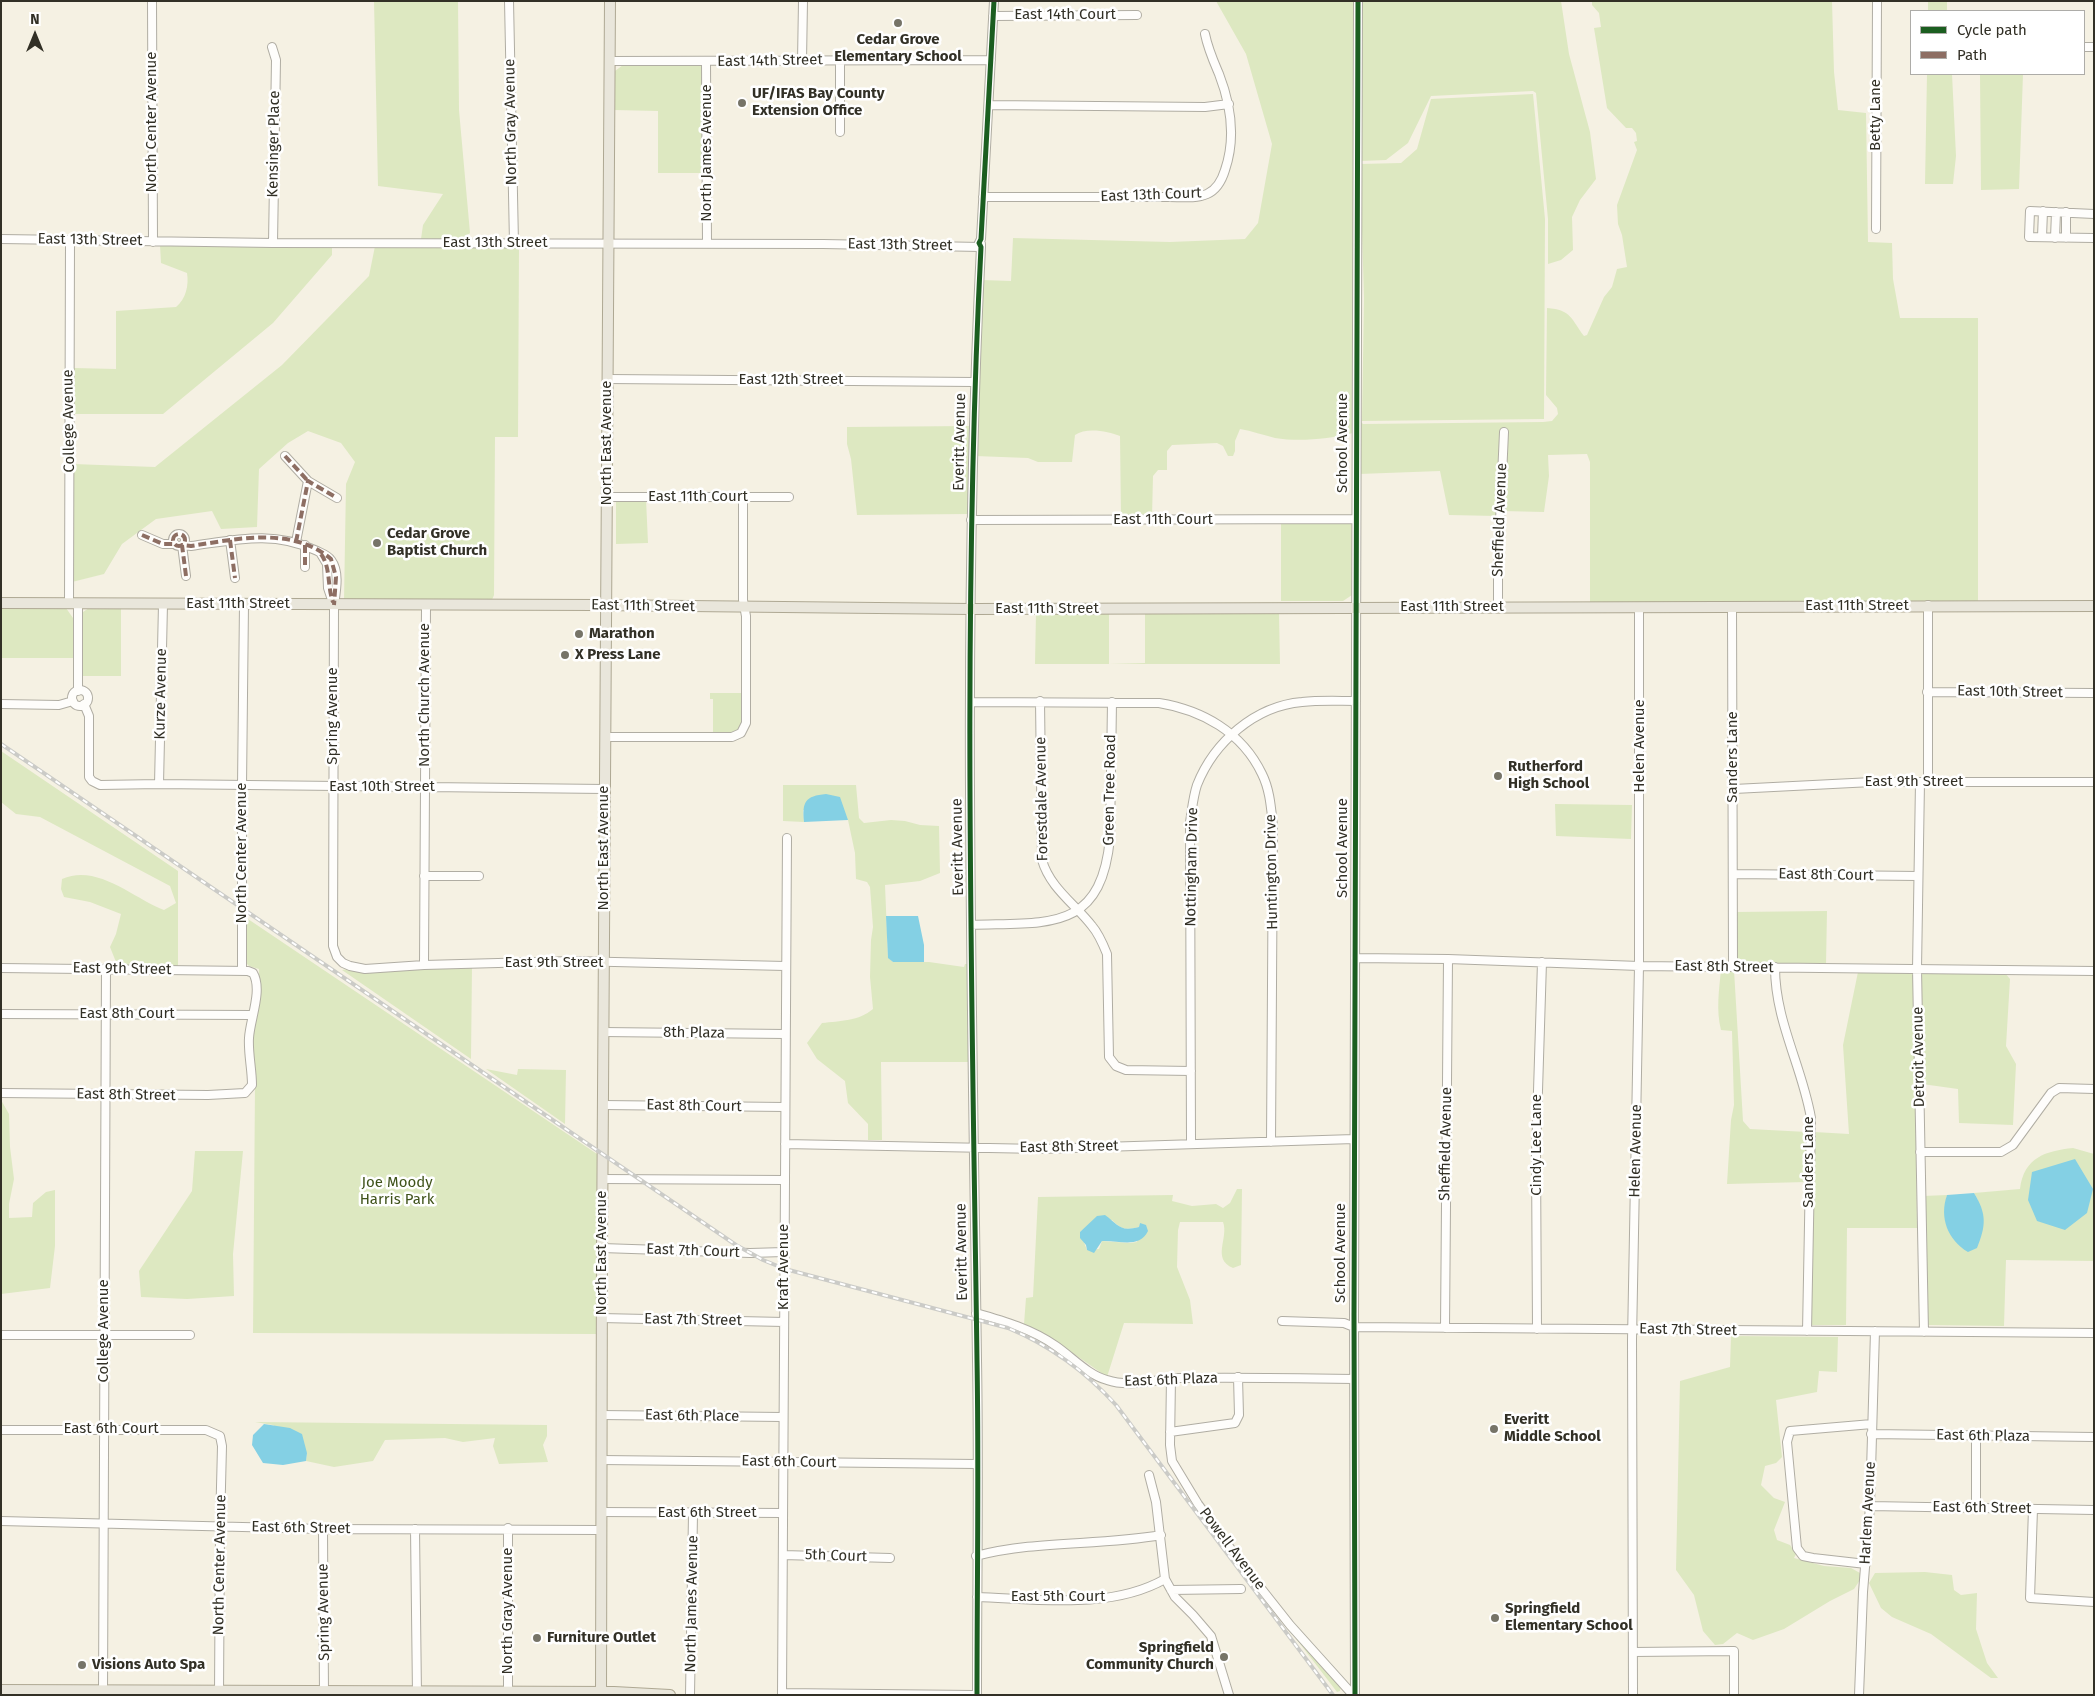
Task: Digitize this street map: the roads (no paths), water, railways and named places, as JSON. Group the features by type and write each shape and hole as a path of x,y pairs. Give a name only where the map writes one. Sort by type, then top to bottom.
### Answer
{"main road":[{"name":"North East Avenue","path":"601,1693 604,790 610,1"},
{"name":"East 11th Street","path":"1,603 426,606 606,605 971,609 2094,606"},
{"path":"1,1690 670,1695"}],"street":[{"name":"North Center Avenue","path":"152,1 153,242"},
{"name":"North Gray Avenue","path":"509,1 514,243"},
{"path":"802,1 802,61"},
{"name":"Everitt Avenue","path":"977,1695 976,1313 971,925 971,520 974,382 994,1"},
{"name":"School Avenue","path":"1354,1695 1358,1"},
{"name":"Betty Lane","path":"1876,229 1877,1"},
{"name":"East 14th Court","path":"993,16 1137,15"},
{"name":"East 13th Court","path":"983,197 1189,197 1208,194 1217,186 1230,155 1232,137 1229,104 1208,50 1204,34"},
{"name":"Kensinger Place","path":"272,47 276,60 273,243"},
{"path":"840,60 840,132"},
{"name":"East 14th Street","path":"610,62 991,60"},
{"name":"North James Avenue","path":"706,62 707,244"},
{"path":"989,105 1206,106 1229,104"},
{"path":"2094,214 2030,211 2029,237 2094,238"},
{"path":"2042,237 2043,211"},
{"path":"2055,238 2056,212"},
{"path":"2066,212 2066,238"},
{"name":"East 13th Street","path":"1,239 273,243 981,243"},
{"name":"College Avenue","path":"70,240 73,603 78,691"},
{"name":"East 12th Street","path":"608,379 974,382"},
{"name":"Sheffield Avenue","path":"1498,608 1504,432"},
{"path":"285,456 308,481 337,498"},
{"path":"296,542 308,481"},
{"path":"605,736 732,737 741,733 746,723 743,496"},
{"name":"East 11th Court","path":"607,497 789,497"},
{"name":"East 11th Court","path":"971,520 1356,519"},
{"path":"142,535 163,544 191,546 230,540 272,537 305,545 305,567"},
{"path":"230,540 235,578"},
{"path":"178,545 186,576"},
{"name":"Spring Avenue","path":"305,545 331,559 335,570 333,946"},
{"name":"Kurze Avenue","path":"159,784 163,604"},
{"name":"North Center Avenue","path":"242,970 244,604"},
{"name":"Detroit Avenue","path":"1924,1332 1917,969 1918,876 1924,782 1928,605"},
{"name":"North Church Avenue","path":"424,965 426,606"},
{"name":"Sanders Lane","path":"1732,606 1733,967"},
{"name":"Helen Avenue","path":"1633,1695 1633,1329 1639,966 1639,608"},
{"path":"78,691 83,692 87,696 84,704 77,705 72,701 74,693 78,691"},
{"name":"East 10th Street","path":"1927,692 2094,693"},
{"path":"1,704 59,705 72,701"},
{"name":"Forestdale Avenue","path":"1040,701 1042,860 1049,879 1092,925 1107,954 1109,1057 1116,1066 1126,1070 1191,1071"},
{"name":"Nottingham Drive","path":"1191,1143 1190,822 1197,785 1219,746 1231,734 1258,715 1286,705 1302,702 1356,701"},
{"name":"Huntington Drive","path":"970,702 1112,702 1159,703 1180,706 1213,720 1243,745 1262,773 1269,795 1273,826 1271,1142"},
{"name":"Green Tree Road","path":"971,925 1046,922 1067,917 1091,898 1097,889 1108,859 1110,838 1112,702"},
{"name":"East 10th Street","path":"84,704 89,716 89,777 100,786 159,784 604,790"},
{"name":"East 9th Street","path":"1734,789 1872,782 2094,782"},
{"name":"Kraft Avenue","path":"782,1694 787,838"},
{"name":"East 8th Court","path":"1733,874 1918,876"},
{"path":"424,876 479,876"},
{"name":"East 9th Street","path":"333,946 337,957 350,966 365,969 424,965 572,961 785,966"},
{"name":"East 8th Street","path":"1355,958 1448,959 1639,966 2094,971"},
{"name":"Sheffield Avenue","path":"1446,1328 1448,959"},
{"name":"Cindy Lee Lane","path":"1537,1329 1536,1155 1542,962"},
{"name":"Sanders Lane","path":"1775,967 1778,1005 1807,1094 1811,1118 1807,1331"},
{"name":"East 9th Street","path":"1,968 242,970"},
{"name":"College Avenue","path":"103,1692 106,968"},
{"path":"242,970 252,972 256,977 253,1015"},
{"name":"East 8th Court","path":"1,1014 253,1015"},
{"name":"East 8th Street","path":"1,1094 236,1095 249,1090 252,1081 249,1038 253,1015"},
{"name":"8th Plaza","path":"603,1032 785,1034"},
{"path":"1920,1152 2001,1152 2014,1145 2051,1093 2059,1088 2094,1088"},
{"name":"East 8th Court","path":"603,1105 785,1107"},
{"name":"East 8th Street","path":"785,1144 1040,1149 1354,1139"},
{"path":"602,1179 784,1180"},
{"name":"East 7th Court","path":"602,1248 750,1253 784,1252"},
{"name":"East 6th Plaza","path":"976,1313 1015,1324 1034,1333 1108,1381 1138,1383 1171,1378 1354,1380"},
{"name":"East 7th Street","path":"602,1318 784,1322"},
{"name":"East 7th Street","path":"1282,1321 1344,1323 1354,1327 2094,1333"},
{"name":"Harlem Avenue","path":"1860,1695 1870,1506 1875,1331"},
{"path":"1,1335 190,1335"},
{"name":"Powell Avenue","path":"1171,1378 1170,1432 1172,1461 1198,1504 1241,1563 1290,1625 1354,1695"},
{"path":"1170,1432 1235,1423 1239,1415 1238,1378"},
{"name":"East 6th Place","path":"601,1415 783,1417"},
{"path":"1866,1564 1804,1556 1798,1548 1787,1442 1790,1431 1872,1424"},
{"name":"East 6th Court","path":"1,1430 206,1430 220,1436"},
{"name":"East 6th Plaza","path":"1871,1434 2094,1437"},
{"name":"North Center Avenue","path":"219,1693 222,1446 220,1436"},
{"path":"1976,1436 1976,1507"},
{"name":"East 6th Court","path":"601,1460 977,1464"},
{"path":"1150,1475 1161,1535 1166,1579 1175,1597 1193,1614 1211,1636 1228,1695"},
{"name":"East 6th Street","path":"1870,1506 2094,1510"},
{"path":"2033,1509 2030,1598 2094,1602"},
{"name":"East 6th Street","path":"601,1512 783,1513"},
{"name":"North James Avenue","path":"690,1695 693,1514"},
{"name":"East 6th Street","path":"1,1521 104,1522 323,1529 508,1528 601,1530"},
{"name":"North Gray Avenue","path":"508,1528 508,1693"},
{"name":"Spring Avenue","path":"323,1529 324,1693"},
{"path":"415,1529 417,1693"},
{"path":"976,1556 1017,1546 1116,1541 1161,1535"},
{"name":"5th Court","path":"783,1555 890,1558"},
{"name":"East 5th Court","path":"977,1597 1104,1599 1136,1592 1166,1579"},
{"path":"1171,1590 1241,1589"},
{"path":"1633,1652 1734,1651 1734,1695"},
{"path":"782,1694 973,1695"}],"water":[{"path":"826,794 840,797 848,820 804,822 806,801 813,796"},
{"path":"886,916 918,916 924,945 924,962 893,962 888,958"},
{"path":"2075,1159 2093,1189 2087,1213 2065,1230 2037,1221 2028,1200 2032,1172"},
{"path":"1974,1193 1981,1207 1984,1220 1977,1248 1968,1252 1950,1235 1944,1212 1947,1195"},
{"path":"1105,1215 1120,1227 1127,1229 1139,1227 1140,1223 1146,1225 1148,1231 1144,1237 1134,1242 1102,1241 1094,1253 1087,1250 1086,1245 1080,1238 1080,1232 1097,1216"},
{"path":"264,1424 290,1428 302,1434 307,1453 306,1461 283,1465 263,1463 252,1445 253,1435"}],"railway":[{"path":"1,744 736,1245 763,1260 785,1269 1008,1328 1039,1343 1066,1360 1080,1370 1116,1405 1333,1695"}],"place":[{"name":"Cedar Grove Elementary School","path":"898,23"},
{"name":"UF/IFAS Bay County Extension Office","path":"742,103"},
{"name":"Cedar Grove Baptist Church","path":"377,543"},
{"name":"Marathon","path":"579,634"},
{"name":"X Press Lane","path":"565,655"},
{"name":"Rutherford High School","path":"1498,776"},
{"name":"Everitt Middle School","path":"1494,1429"},
{"name":"Springfield Elementary School","path":"1495,1618"},
{"name":"Furniture Outlet","path":"537,1638"},
{"name":"Springfield Community Church","path":"1224,1657"},
{"name":"Visions Auto Spa","path":"82,1665"}],"park label":[{"name":"Joe Moody Harris Park","path":"397,1192"}]}
